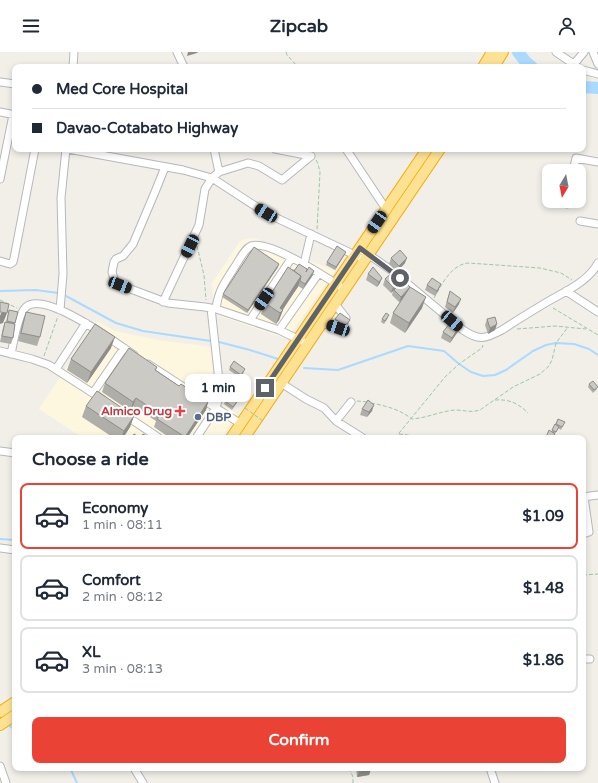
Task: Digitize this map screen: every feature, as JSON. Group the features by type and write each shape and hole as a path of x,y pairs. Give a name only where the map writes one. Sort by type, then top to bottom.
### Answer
{"highway":[{"path":"485,64 492,52"},
{"path":"496,64 504,52"},
{"path":"233,435 425,152"},
{"path":"241,424 247,434 438,152"},
{"path":"0,712 12,704"},
{"path":"0,725 12,717"}],"street":[{"path":"73,64 74,52"},
{"path":"177,52 183,64"},
{"path":"556,52 573,64"},
{"path":"577,64 584,52"},
{"path":"593,52 598,64"},
{"path":"586,71 598,74"},
{"path":"0,82 12,84"},
{"path":"0,112 12,115"},
{"path":"0,179 12,124"},
{"path":"0,261 10,264 14,258 34,152"},
{"path":"60,310 63,274 61,198 67,152"},
{"path":"83,152 201,174 212,178 266,213 314,235 358,252 366,258 391,270 471,336 479,338 485,338 502,330 566,291 595,269 598,264"},
{"path":"215,152 219,172"},
{"path":"290,152 311,156"},
{"path":"348,152 386,209"},
{"path":"163,302 194,238 202,216 206,188 212,178 219,172 244,164 254,164 282,180 311,156"},
{"path":"575,164 576,158 598,162"},
{"path":"165,167 133,244 123,256 116,259 113,265 112,272 115,282 163,302 211,308 250,320 279,330 298,338 307,344"},
{"path":"580,221 598,224"},
{"path":"304,264 314,235"},
{"path":"198,435 218,403 219,388 211,308 219,291 247,249 251,246 261,245 304,264 344,289"},
{"path":"250,320 292,258"},
{"path":"279,330 319,273"},
{"path":"566,291 598,312"},
{"path":"11,354 23,312 31,304 36,303 47,305 86,323 241,424"},
{"path":"322,322 338,328 346,318 334,304"},
{"path":"56,369 86,323"},
{"path":"93,393 124,348"},
{"path":"0,351 42,362 56,369 106,402"},
{"path":"281,383 306,399 324,408 336,421 358,435"},
{"path":"336,421 351,402"},
{"path":"118,411 155,435"},
{"path":"0,451 12,453"},
{"path":"586,497 598,495"},
{"path":"586,524 589,532 586,533"},
{"path":"0,548 12,550"},
{"path":"0,766 5,782"},
{"path":"136,771 143,783"},
{"path":"491,771 495,783"}],"path":[{"path":"286,52 296,64"},
{"path":"311,156 318,164 320,172 314,235"},
{"path":"194,238 211,308"},
{"path":"431,303 448,276 455,268 464,263 549,270 561,274 578,283"},
{"path":"0,300 23,312"},
{"path":"545,303 598,335"},
{"path":"42,362 60,310"},
{"path":"517,329 568,327 586,329"},
{"path":"351,402 361,401 394,408 412,419 454,410 475,412 484,408 513,387 540,374 549,366 556,343 568,327"},
{"path":"399,434 445,377 459,364 482,348 485,338"},
{"path":"495,400 514,402 528,413"},
{"path":"245,408 262,421"},
{"path":"399,434 408,435"},
{"path":"586,575 598,574"},
{"path":"350,771 353,777 353,783"}],"shaded area":[{"path":"254,238 335,271 287,339 214,314 212,283 241,240"},
{"path":"97,321 115,331 158,340 211,347 216,400 237,414 223,435 78,435 39,409"}],"building":[{"path":"337,246 346,252 336,267 327,262"},
{"path":"254,247 279,264 248,310 223,294"},
{"path":"400,250 407,258 399,266 391,258"},
{"path":"299,264 307,269 306,272 309,267 314,271 305,284 300,281 301,276 294,271"},
{"path":"288,267 301,276 280,308 283,310 280,313 265,303"},
{"path":"373,267 382,278 379,282 368,274"},
{"path":"394,271 402,279 393,287 385,279"},
{"path":"432,278 441,284 437,291 427,285"},
{"path":"403,280 410,287 401,297 394,290"},
{"path":"410,287 426,297 409,323 393,313"},
{"path":"450,291 461,299 455,307 447,302"},
{"path":"0,302 9,304 7,313 0,312"},
{"path":"9,310 18,312 15,323 7,321"},
{"path":"26,312 45,316 40,337 21,333"},
{"path":"340,313 350,320 345,326 335,319"},
{"path":"386,313 389,315 385,321 382,319"},
{"path":"495,317 497,324 490,328 487,319"},
{"path":"453,319 461,324 452,338 443,332"},
{"path":"5,322 15,324 13,338 2,336"},
{"path":"95,324 115,337 91,372 71,359"},
{"path":"129,348 157,367 155,370 179,386 181,384 208,402 186,435 182,435 157,419 160,414 136,398 133,402 105,383"},
{"path":"234,361 245,369 241,375 230,367"},
{"path":"593,381 598,387 594,390 589,384"},
{"path":"97,391 134,416 124,431 86,406"},
{"path":"230,393 239,399 233,407 225,401"},
{"path":"368,400 374,405 369,412 362,409"},
{"path":"558,419 565,422 562,427 556,424"},
{"path":"555,424 559,427 556,432 552,430"},
{"path":"549,430 555,434 554,435 547,435"}],"waterway":[{"path":"518,52 528,64"},
{"path":"586,87 598,88"},
{"path":"0,291 36,290 58,293"},
{"path":"66,296 116,323 143,331 211,341"},
{"path":"219,342 278,359"},
{"path":"304,368 338,370 408,346 444,351 471,372 483,376 495,375 506,370 533,351 546,345 556,343 574,344 589,349 598,355"},
{"path":"0,539 12,540"},
{"path":"71,771 77,783"}],"place":[{"name":"Almico Drug","path":"180,411"},
{"name":"DBP","path":"198,417"}],"route":[{"path":"265,388 360,248 400,278"}]}
